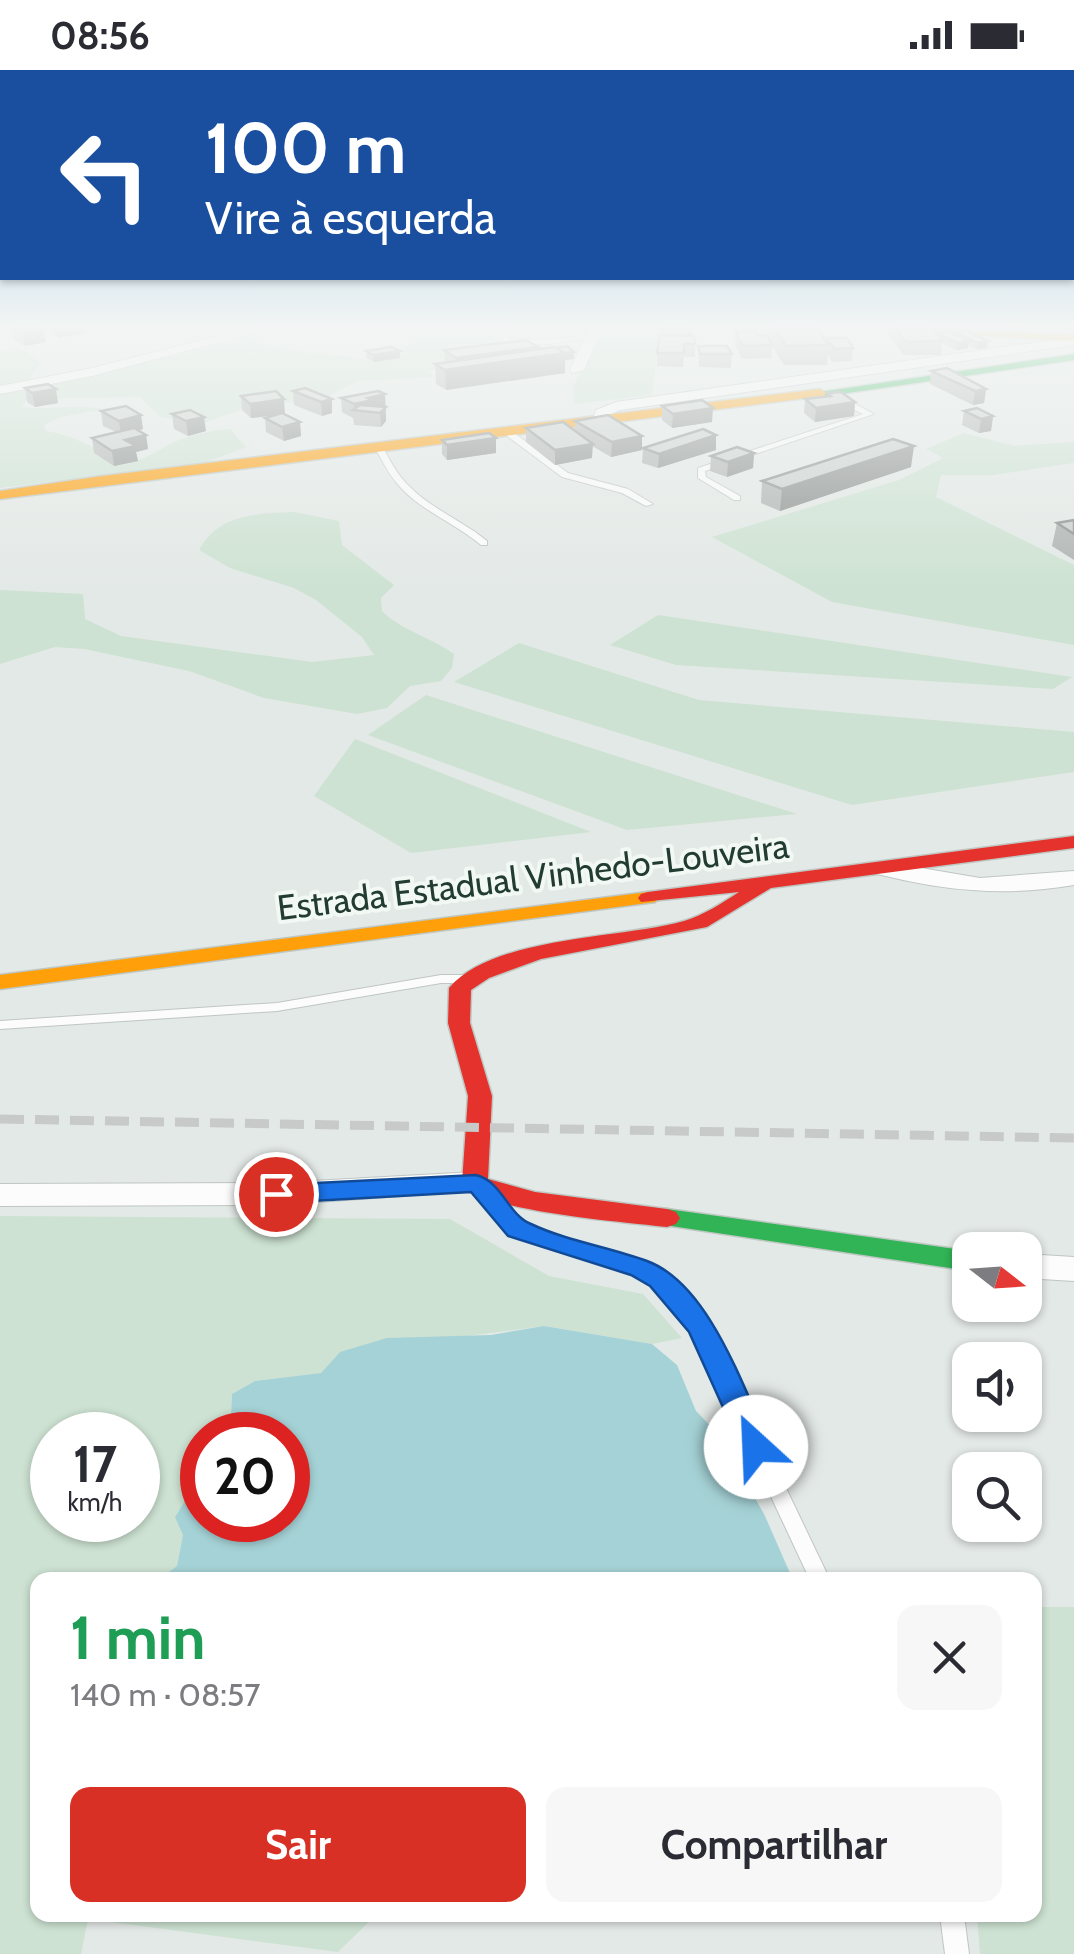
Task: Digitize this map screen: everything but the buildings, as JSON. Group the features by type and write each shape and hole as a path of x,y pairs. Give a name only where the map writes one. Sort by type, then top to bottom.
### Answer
{"street":[{"path":"0,495 194,466 510,434 644,416"},
{"name":"Estrada Estadual Vinhedo-Louveira","path":"0,982 1074,842"},
{"path":"886,869 942,884 977,888 1030,886 1074,878"},
{"path":"481,1187 479,1086 458,1014 460,988 468,978 515,960 685,927 712,918 763,885"},
{"path":"0,1195 276,1194 481,1187 952,1258"},
{"path":"1042,1267 1074,1269"}],"lane":[{"path":"737,498 702,478 701,470 864,416"},
{"path":"510,434 565,475 625,491 649,504"},
{"path":"379,448 404,490 438,514 465,524 484,543"},
{"path":"0,1025 276,1007 441,979 468,978"},
{"path":"481,1187 517,1230 640,1268 660,1279 700,1326 816,1572"},
{"path":"953,1922 958,1954"}],"green space":[{"path":"0,416 66,416 44,425 46,431 106,453 101,457 110,463 131,463 182,439 230,429 246,447 204,463 0,488"},
{"path":"160,416 223,416 203,423"},
{"path":"964,433 1014,446 1074,442 1074,463 992,475 941,475 936,497 1074,565 1074,645 832,602 712,537 899,480 943,458 926,449"},
{"path":"294,512 339,521 342,545 394,585 381,598 382,611 454,654 452,668 441,681 410,686 387,708 357,714 264,698 189,671 84,649 55,647 0,664 0,590 83,594 85,619 121,636 312,662 374,655 362,637 316,600 294,588 230,568 199,550 207,538 228,522 253,515"},
{"path":"658,615 1072,677 1053,689 676,665 610,645"},
{"path":"519,643 699,700 1074,732 1074,772 852,805 454,682"},
{"path":"426,695 797,814 627,830 368,735"},
{"path":"355,739 591,832 411,853 314,796"},
{"path":"0,1216 450,1219 549,1276 643,1294 682,1338 652,1344 545,1326 340,1352 321,1373 255,1381 232,1394 231,1412 180,1412 180,1510 176,1517 182,1542 177,1566 169,1572 30,1572 30,1922 87,1922 81,1954 0,1954"},
{"path":"1042,1607 1074,1607 1074,1954 980,1954 978,1922 1042,1922"},
{"path":"111,1922 369,1922 338,1952"}],"water":[{"path":"544,1326 652,1344 677,1365 696,1411 722,1438 765,1516 790,1572 169,1572 177,1566 182,1542 310,1542 310,1412 231,1412 232,1394 255,1381 321,1373 340,1352 387,1338 491,1335"}],"railway":[{"path":"0,1119 1074,1138"}],"traffic: fast":[{"path":"667,1218 952,1258"}],"traffic: slow":[{"path":"0,495 639,416"},
{"path":"0,982 648,898"}],"traffic: jam":[{"path":"648,898 1074,842"},
{"path":"667,1218 535,1201 475,1183 480,1096 459,1023 460,988 482,973 538,953 699,923 763,885"}],"route":[{"path":"276,1194 476,1183 487,1190 517,1230 640,1268 660,1279 700,1326 756,1447"}]}
